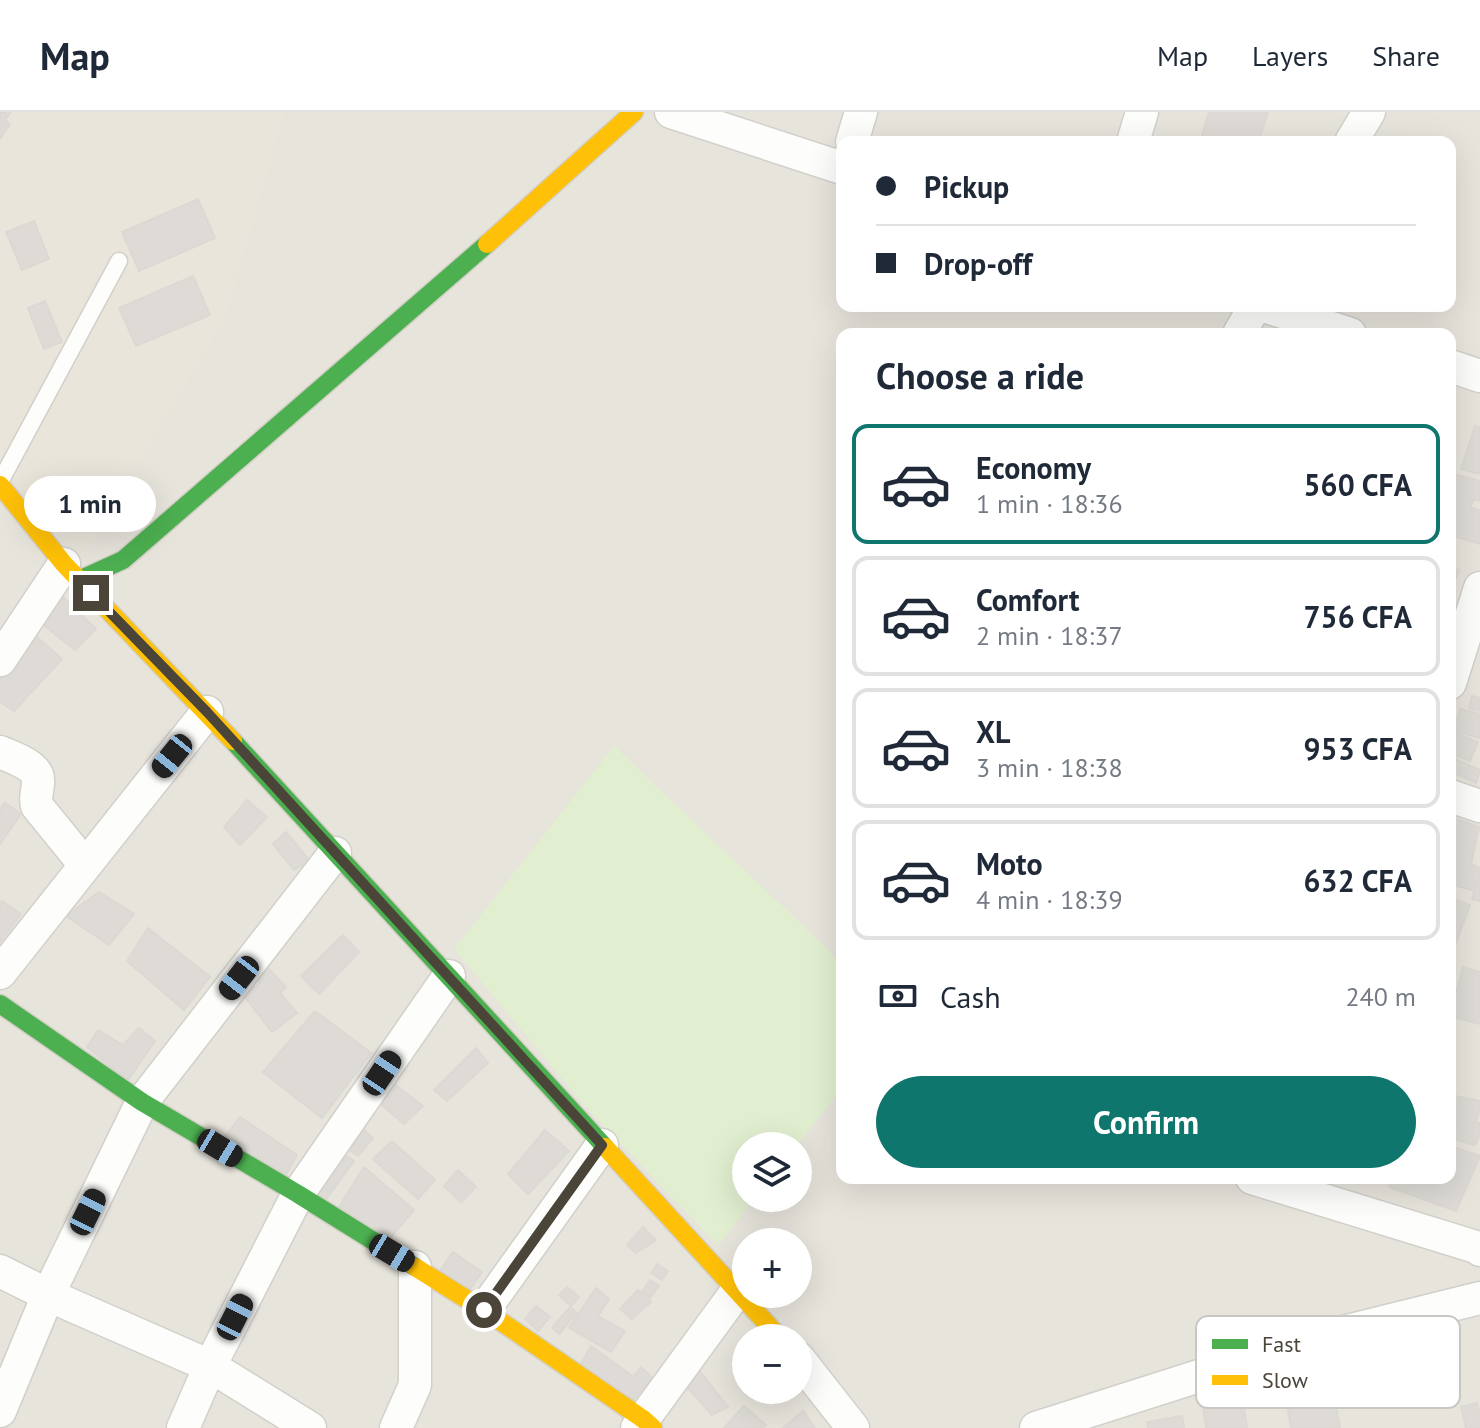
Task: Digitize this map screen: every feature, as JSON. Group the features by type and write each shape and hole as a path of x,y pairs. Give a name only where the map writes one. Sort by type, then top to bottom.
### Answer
{"street":[{"path":"0,660 72,572 123,560 525,211 634,112"},
{"path":"671,112 836,166"},
{"path":"854,136 861,112"},
{"path":"1135,136 1142,112"},
{"path":"1355,136 1369,112"},
{"path":"1282,312 1332,328"},
{"path":"1456,368 1480,376"},
{"path":"0,484 72,572 207,712 732,1286"},
{"path":"1456,664 1480,588"},
{"path":"0,973 207,712"},
{"path":"0,752 35,771 38,778 37,806 85,865"},
{"path":"1456,798 1480,806"},
{"path":"0,1411 48,1295 142,1102 335,853"},
{"path":"183,1428 210,1366 298,1194 449,976"},
{"path":"0,1004 142,1102 298,1194 484,1310 645,1425 732,1298"},
{"path":"484,1310 602,1145"},
{"path":"1292,1184 1479,1244"},
{"path":"396,1428 415,1385 415,1267"},
{"path":"0,1271 210,1366 310,1428"},
{"path":"1408,1316 1480,1298"},
{"path":"753,1308 767,1324"},
{"path":"812,1376 853,1428"},
{"path":"1036,1428 1196,1377"}],"lane":[{"path":"0,484 119,261"}],"shaded area":[{"path":"0,112 1480,112 1480,1428 0,1428"},
{"path":"0,112 285,112 225,319 82,558 0,465"}],"green space":[{"path":"614,746 836,957 836,1096 807,1132 732,1132 732,1212 744,1212 718,1246 585,1106 454,949"}],"building":[{"path":"0,112 11,112 5,120 10,124 0,139"},
{"path":"1209,112 1268,112 1260,136 1202,136"},
{"path":"198,199 215,238 139,271 122,232"},
{"path":"34,221 49,259 22,270 6,232"},
{"path":"193,276 210,315 136,346 119,308"},
{"path":"45,301 62,342 44,349 28,308"},
{"path":"1475,426 1480,427 1480,474 1461,469"},
{"path":"1457,475 1480,481 1480,501 1474,499 1470,507 1480,511 1480,544 1456,537"},
{"path":"58,592 96,629 75,650 36,619"},
{"path":"30,631 62,659 14,711 0,702 0,674"},
{"path":"1472,696 1480,698 1480,711 1469,708"},
{"path":"1460,709 1480,714 1480,738 1456,732"},
{"path":"1456,734 1478,742 1470,761 1456,755"},
{"path":"1456,759 1480,770 1476,783 1456,774"},
{"path":"247,800 267,817 240,845 224,827"},
{"path":"5,803 21,814 0,844 0,810"},
{"path":"1456,819 1479,827 1471,864 1480,868 1475,891 1456,886"},
{"path":"286,832 310,861 294,870 273,844"},
{"path":"1480,875 1480,901 1472,899"},
{"path":"99,892 134,914 109,945 66,916"},
{"path":"1456,900 1470,905 1456,943"},
{"path":"2,901 21,914 0,942 0,904"},
{"path":"148,928 210,977 184,1010 127,961"},
{"path":"343,935 359,952 319,994 301,976"},
{"path":"261,961 286,987 280,993 297,1013 272,1032 244,996 260,983 249,971"},
{"path":"1463,967 1480,972 1480,1024 1456,1018 1456,993"},
{"path":"315,1011 371,1053 322,1118 263,1072"},
{"path":"139,1028 155,1041 128,1080 87,1047 98,1030 123,1045"},
{"path":"476,1048 488,1063 447,1101 434,1090"},
{"path":"385,1077 423,1106 404,1124 370,1095"},
{"path":"1456,1096 1480,1101 1476,1122 1480,1123 1480,1135 1475,1145 1456,1139"},
{"path":"240,1117 297,1155 282,1182 225,1136"},
{"path":"354,1121 373,1138 358,1156 338,1142"},
{"path":"545,1130 569,1151 528,1194 508,1174"},
{"path":"392,1141 435,1180 418,1199 373,1159"},
{"path":"334,1147 354,1161 322,1205 302,1193"},
{"path":"1456,1148 1480,1156 1456,1211 1389,1187 1390,1184 1456,1184"},
{"path":"364,1167 414,1210 385,1244 334,1215"},
{"path":"458,1170 476,1187 461,1202 444,1186"},
{"path":"643,1227 656,1240 636,1253 627,1245"},
{"path":"453,1252 482,1272 468,1292 439,1272"},
{"path":"657,1264 668,1271 662,1280 651,1273"},
{"path":"650,1280 659,1286 650,1298 642,1292"},
{"path":"567,1287 579,1297 571,1306 559,1295"},
{"path":"596,1288 609,1299 598,1316 625,1331 611,1352 569,1328"},
{"path":"638,1290 651,1302 632,1319 620,1309"},
{"path":"536,1306 550,1317 538,1331 525,1319"},
{"path":"570,1307 577,1313 559,1334 552,1328"},
{"path":"591,1346 634,1377 641,1367 652,1378 628,1406 579,1367"},
{"path":"692,1361 728,1407 712,1415 678,1377"},
{"path":"1477,1403 1480,1428 1466,1428 1461,1407"},
{"path":"744,1406 766,1425 763,1428 724,1428"},
{"path":"1203,1408 1244,1408 1247,1428 1206,1428"},
{"path":"1288,1408 1336,1408 1340,1428 1291,1428"},
{"path":"803,1411 815,1428 783,1428"},
{"path":"1182,1416 1184,1428 1148,1428 1147,1422"}],"traffic: fast":[{"path":"79,580 123,560 487,244"},
{"path":"233,741 605,1147"},
{"path":"0,1004 142,1102 415,1267"}],"traffic: slow":[{"path":"487,244 634,112"},
{"path":"0,485 64,564 233,741"},
{"path":"605,1147 767,1324"},
{"path":"415,1267 484,1310 653,1428"}],"route":[{"path":"91,593 207,712 602,1145 484,1310"}]}
